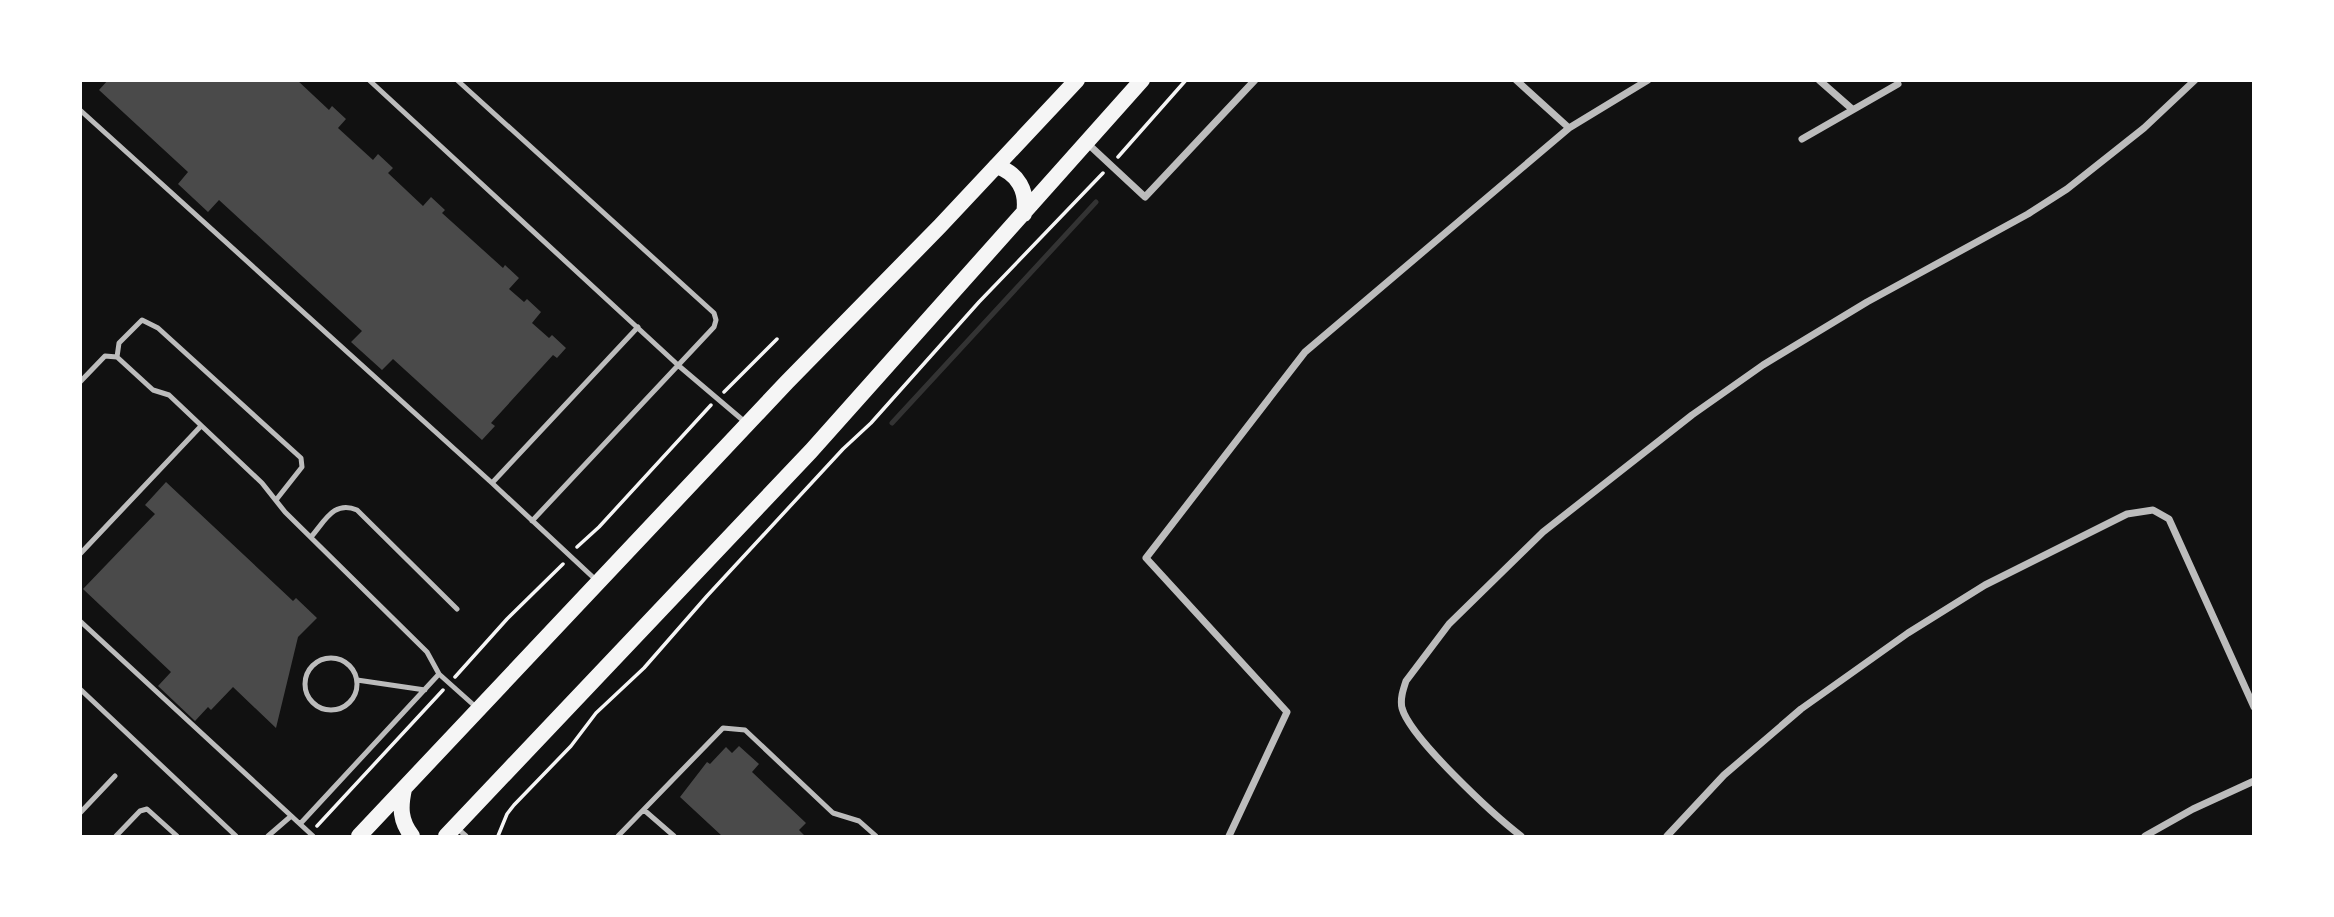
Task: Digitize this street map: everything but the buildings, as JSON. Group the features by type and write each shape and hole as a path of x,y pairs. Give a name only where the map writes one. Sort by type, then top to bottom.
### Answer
{"main road":[{"path":"359,836 1077,80"},
{"path":"456,833 811,451 1142,80"},
{"path":"996,166 1020,183 1025,193 1024,214"},
{"path":"404,789 402,818 412,836"}],"street":[{"path":"1086,143 1145,197 1255,80"},
{"path":"1516,80 1569,128"},
{"path":"1229,836 1287,712 1146,558 1305,352 1569,128 1648,80"},
{"path":"1819,80 1852,109"},
{"path":"1521,836 1482,803 1413,728 1402,708 1402,693 1406,681 1449,624 1543,532 1692,415 1763,365 1867,302 2028,214 2067,189 2144,128 2194,80"},
{"path":"1802,139 1898,84"},
{"path":"1667,836 1724,775 1801,709 1897,641 1985,585 2127,514 2153,510 2169,519 2253,707"},
{"path":"2145,836 2193,809 2253,781"}],"lane":[{"path":"369,80 680,366 748,424"},
{"path":"457,80 714,313 716,320 714,327 680,366 533,521"},
{"path":"80,110 599,583"},
{"path":"117,357 119,343 142,320 158,328 301,458 302,467 276,500"},
{"path":"492,483 638,327"},
{"path":"80,382 105,356 117,357 153,390 169,396 262,482 311,537 427,652 439,674 479,710"},
{"path":"80,554 201,426"},
{"path":"311,537 337,508 347,506 357,510 457,609"},
{"path":"81,620 311,835"},
{"path":"326,659 342,661 354,672 357,680 357,689 349,703 334,710 317,706 306,692 304,684 311,667 326,659"},
{"path":"300,824 439,674"},
{"path":"357,680 425,690"},
{"path":"80,689 236,836"},
{"path":"618,836 723,728 745,730 833,813 859,821 876,836"},
{"path":"80,813 115,776"},
{"path":"116,836 140,811 147,809 177,836"},
{"path":"644,810 674,836"},
{"path":"268,836 290,817"}],"path":[{"path":"498,836 514,805 571,746 596,713 651,660 843,449 871,423 979,302 1111,165 1186,80"},
{"path":"311,835 508,619 777,339"}],"waterway":[{"path":"892,423 1096,202"}]}
